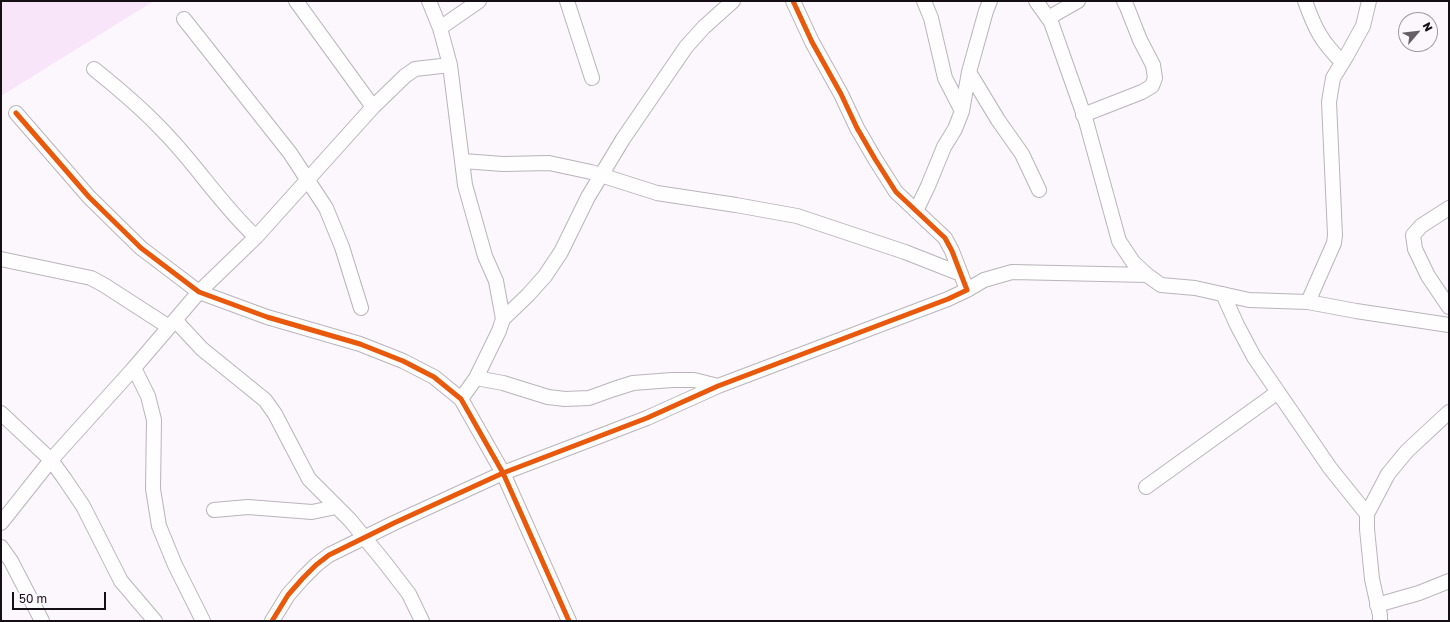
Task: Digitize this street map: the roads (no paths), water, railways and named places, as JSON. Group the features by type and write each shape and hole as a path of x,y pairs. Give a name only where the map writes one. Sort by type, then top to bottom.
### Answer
{"street":[{"path":"296,1 373,107"},
{"path":"429,1 440,28 450,65 465,185 485,256 496,281 503,319"},
{"path":"440,28 478,1"},
{"path":"567,1 592,78"},
{"path":"461,399 476,378 499,331 503,319 545,276 561,252 588,196 623,139 686,47 704,26 732,1"},
{"path":"793,1 812,42 875,159 896,192 945,238 952,251 967,290"},
{"path":"924,1 931,18 945,78 962,111"},
{"path":"916,211 944,147 955,129 962,111 969,72 990,1"},
{"path":"1036,1 1051,22 1083,115 1119,241 1133,262 1147,275 1161,285 1195,288 1249,300 1308,302 1449,325"},
{"path":"1048,18 1078,1"},
{"path":"1083,115 1142,92 1152,86 1155,78 1153,65 1140,40 1124,1"},
{"path":"1305,1 1320,38 1342,62"},
{"path":"1308,302 1334,243 1336,235 1329,102 1332,78 1363,26 1369,1"},
{"path":"184,19 290,153 326,208 342,247 361,308"},
{"path":"1,523 51,460 134,368 198,292 256,237 373,107 414,68 450,65"},
{"path":"94,69 128,97 166,134 237,220 256,237"},
{"path":"969,72 998,120 1022,154 1039,190"},
{"path":"16,113 90,197 141,248 198,292 267,317 360,344 403,361 434,377 461,399 503,474 569,621"},
{"path":"463,161 503,164 549,163 600,175 657,193 797,216 905,252 961,274"},
{"path":"1449,208 1421,226 1414,235 1415,249 1428,276 1449,307"},
{"path":"1,259 91,278 172,324 265,400 282,426 309,479 336,508 350,520 364,537 409,594 422,621"},
{"path":"272,621 288,595 316,565 329,555 428,506 503,474 647,418 718,386 948,298 967,290 984,280 1012,272 1147,275"},
{"path":"1223,294 1254,357 1330,468 1367,514"},
{"path":"134,368 148,396 154,420 152,489 158,526 175,565 203,621"},
{"path":"476,378 503,383 548,397 565,399 589,398 633,383 694,380 718,386"},
{"path":"1146,487 1278,392"},
{"path":"1449,412 1407,451 1388,474 1367,514 1367,529 1376,615 1419,593 1449,581"},
{"path":"1,413 51,460 83,506 121,581 156,621"},
{"path":"214,510 248,507 312,512 336,508"},
{"path":"1,547 27,591 42,621"}]}
